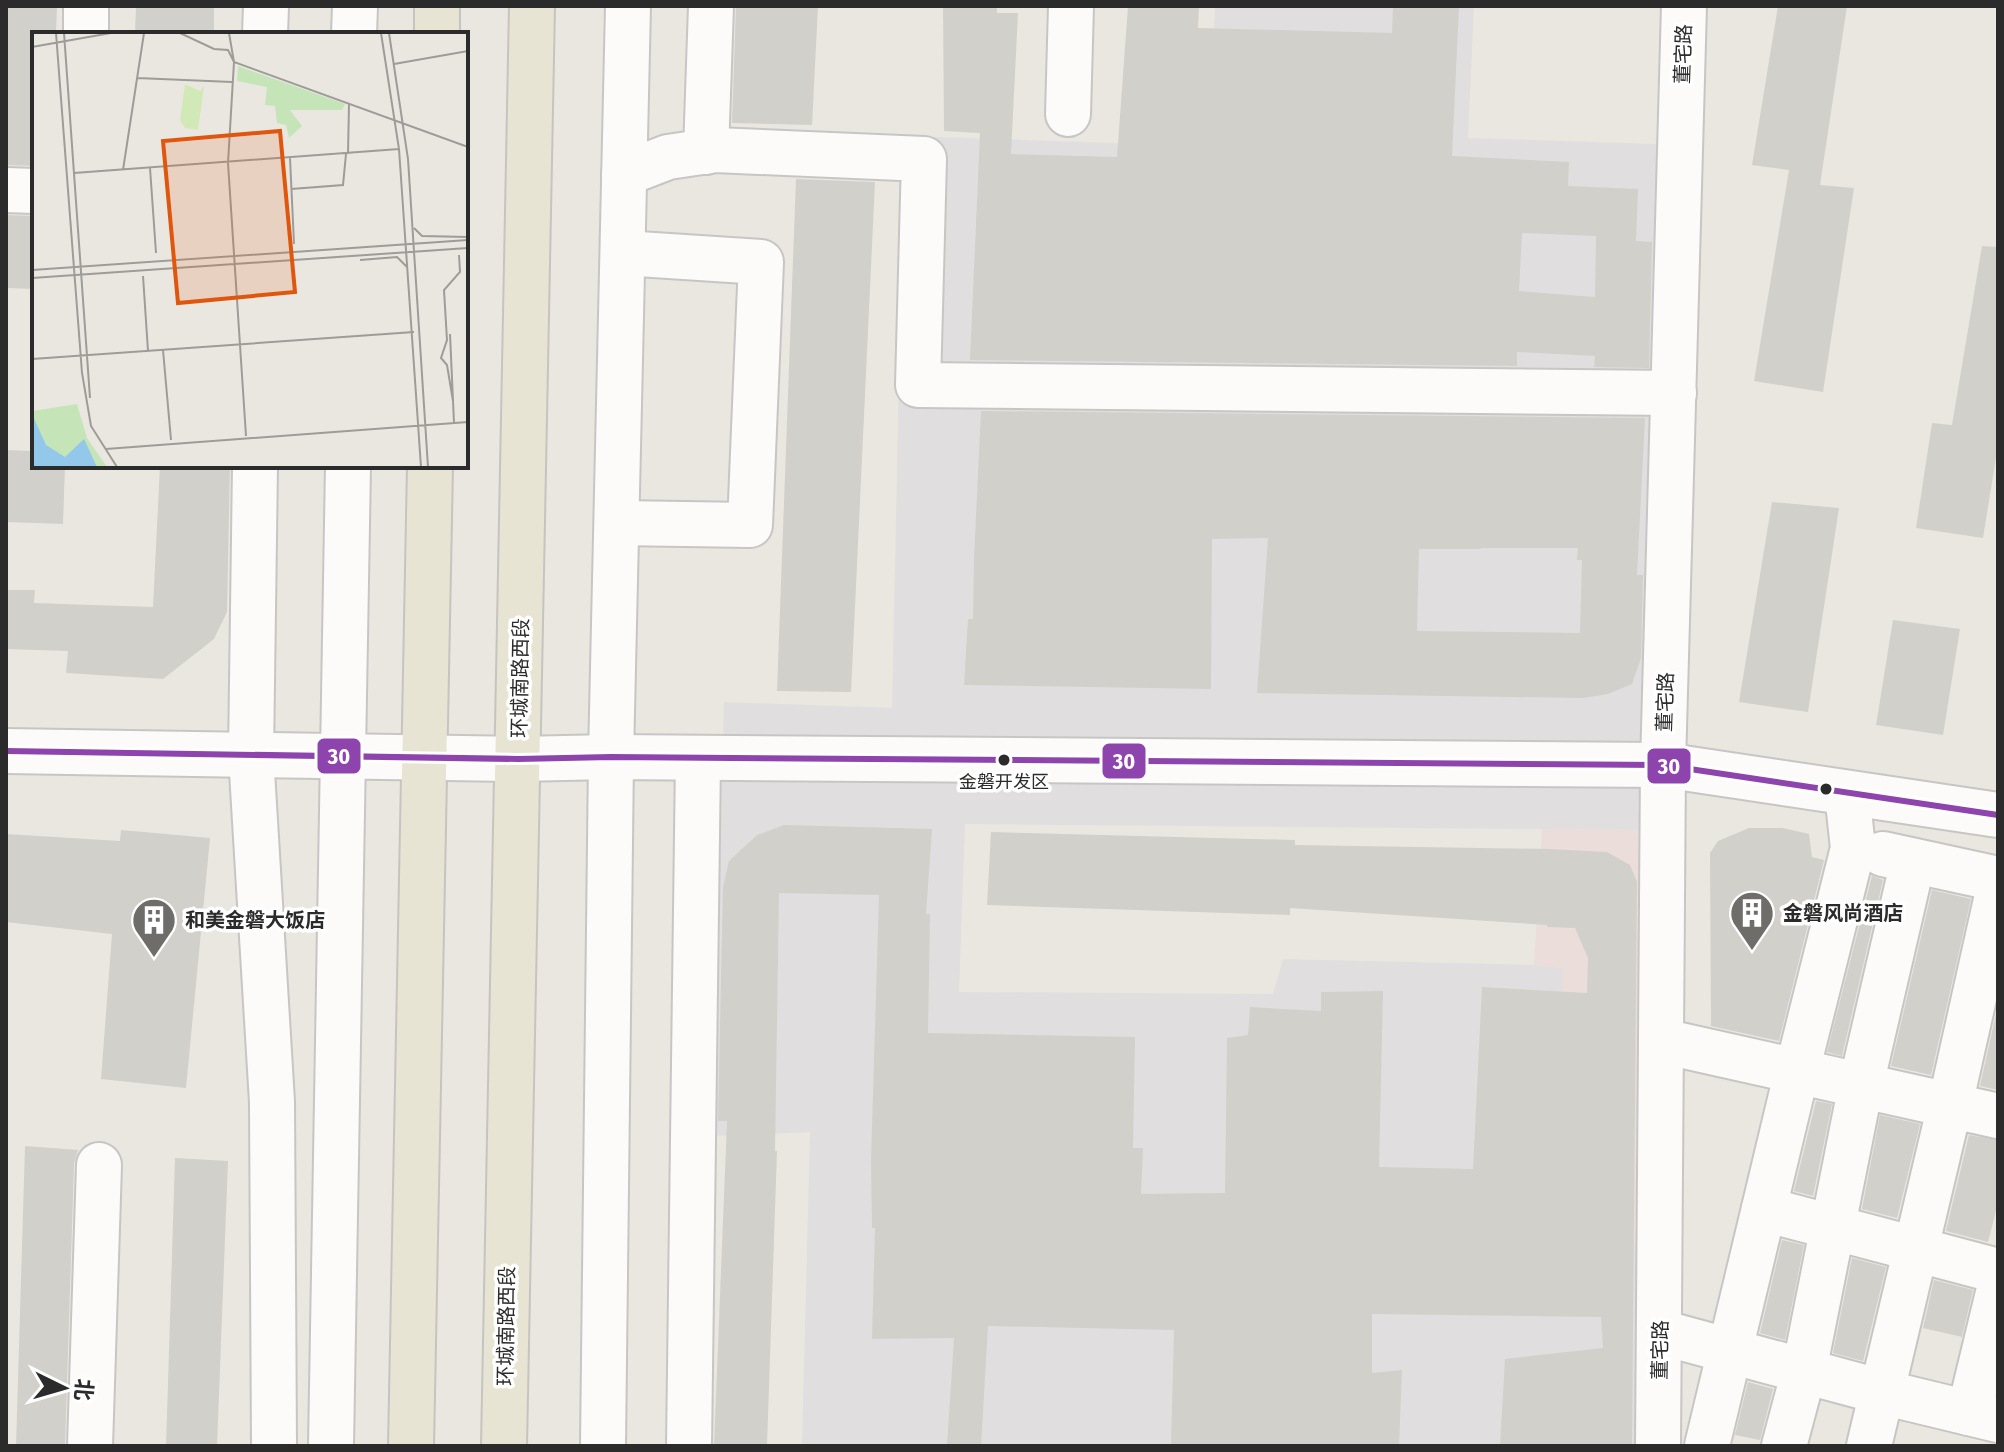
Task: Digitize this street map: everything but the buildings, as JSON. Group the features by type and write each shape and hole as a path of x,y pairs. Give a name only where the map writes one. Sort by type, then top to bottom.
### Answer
{"main road":[{"path":"437,6 437,32"},
{"name":"环城南路西段","path":"504,1446 532,6"},
{"path":"411,1446 430,468"}],"street":[{"path":"86,6 86,32"},
{"path":"265,32 266,6"},
{"path":"354,32 355,6"},
{"path":"603,1446 611,757 628,6"},
{"path":"706,152 711,6"},
{"path":"1068,114 1071,6"},
{"name":"董宅路","path":"1658,1446 1663,765 1684,6"},
{"path":"624,174 668,157 715,150 924,159 918,385 1674,393"},
{"path":"6,190 32,191"},
{"path":"617,523 750,525 761,262 623,253"},
{"path":"255,468 251,755 272,1102 274,1446"},
{"path":"331,1446 348,468"},
{"path":"6,751 518,759 611,757 1663,765 1998,815"},
{"path":"689,1446 698,758"},
{"path":"1707,1446 1853,848 1847,793"},
{"path":"1853,848 1998,879"},
{"path":"1784,1446 1804,1371 1861,1085 1913,861"},
{"path":"1869,1446 1998,891"},
{"path":"1662,1041 1998,1116"},
{"path":"90,1446 99,1165"},
{"path":"1764,1209 1998,1271"},
{"path":"1660,1332 1984,1417 1998,1293"}],"shaded area":[{"path":"1215,6 1474,6 1468,138 1658,144 1649,830 965,824 959,992 1273,994 1283,959 1563,968 1561,1236 1644,1243 1642,1446 802,1446 810,1132 713,1136 724,702 892,708 904,136 1209,146"},
{"path":"1542,829 1649,830 1644,1243 1561,1237 1563,968 1534,965"}],"transit line":[{"name":"30","path":"6,751 518,759 611,757 1663,765 1998,815"}],"place":[{"name":"金磐开发区","path":"1004,760"},
{"name":"金磐风尚酒店","path":"1752,952"},
{"name":"和美金磐大饭店","path":"154,959"}]}
